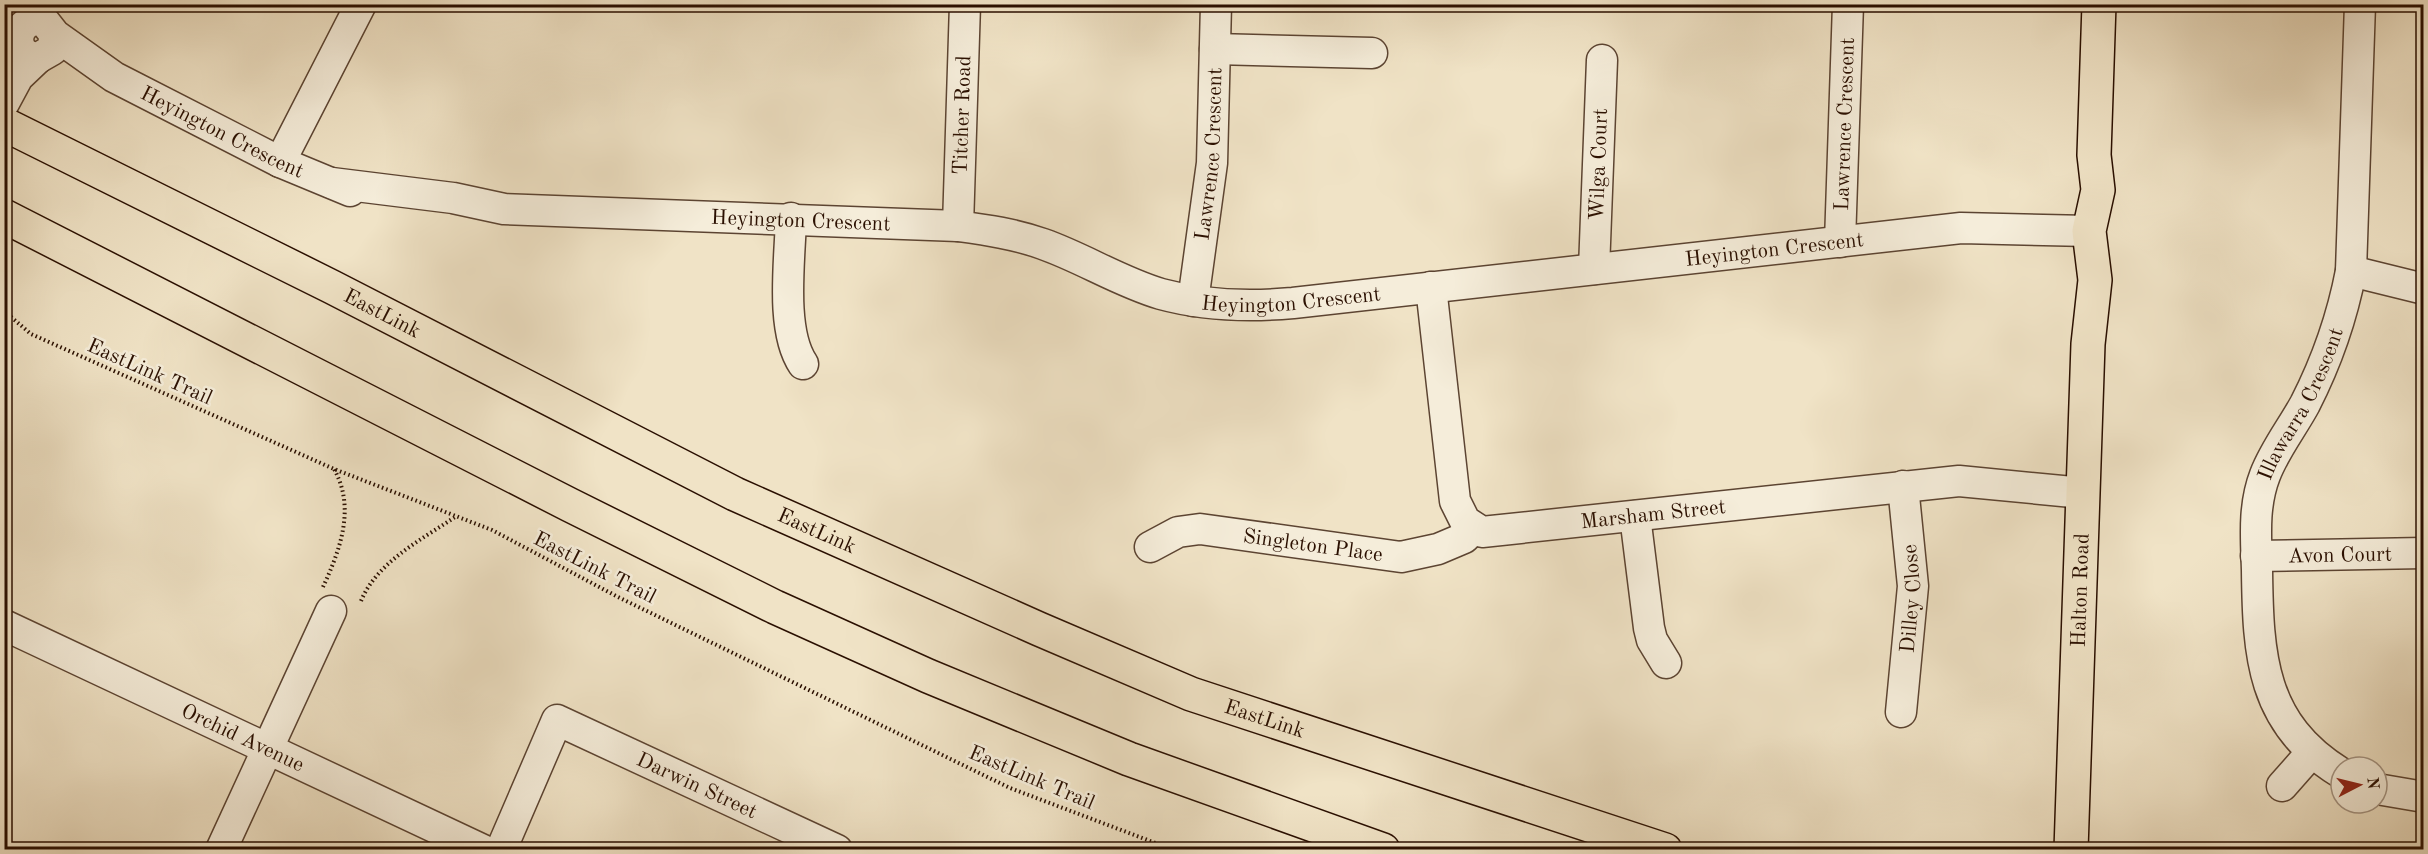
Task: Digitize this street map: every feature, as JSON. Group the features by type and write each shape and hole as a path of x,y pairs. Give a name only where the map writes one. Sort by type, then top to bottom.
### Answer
{"main road":[{"name":"Halton Road","path":"2071,849 2089,330 2096,280 2082,230 2098,190 2094,155 2098,4"},
{"name":"EastLink","path":"4,124 332,287 735,494 1039,629 1191,694 1665,849"},
{"path":"4,216 570,505 776,607 928,676 1097,746 1266,809 1383,849"}],"street":[{"path":"280,162 361,4"},
{"name":"Titcher Road","path":"958,226 965,4"},
{"name":"Lawrence Crescent","path":"1193,301 1212,163 1216,4"},
{"name":"Lawrence Crescent","path":"1840,242 1848,4"},
{"name":"Illawarra Crescent","path":"2329,764 2312,752 2282,714 2263,669 2258,631 2256,512 2264,477 2278,447 2304,407 2337,332 2351,271 2360,4"},
{"path":"4,104 32,34"},
{"name":"Heyington Crescent","path":"32,34 280,162 332,183 453,198 504,208 958,226 1043,243 1136,285 1193,301 1224,305 1270,305 1978,227 2082,230"},
{"path":"1215,49 1372,53"},
{"name":"Wilga Court","path":"1594,269 1602,60"},
{"path":"791,218 789,325 792,344 803,364"},
{"path":"2351,271 2424,289"},
{"path":"1431,287 1455,501 1459,513 1474,528"},
{"name":"Marsham Street","path":"1474,528 1482,532 1502,532 1959,481 2083,493"},
{"name":"Dilley Close","path":"1901,712 1913,586 1903,486"},
{"path":"1635,516 1649,628 1655,646 1666,663"},
{"name":"Singleton Place","path":"1150,547 1178,532 1200,529 1401,557 1445,547 1464,538 1474,528"},
{"name":"Avon Court","path":"2256,556 2424,553"},
{"path":"221,849 268,751 327,599"},
{"name":"Orchid Avenue","path":"4,625 268,751 483,849"},
{"name":"Darwin Street","path":"501,849 557,720 789,839 837,849"},
{"path":"2282,786 2312,752"},
{"path":"2389,791 2424,797"}],"path":[{"name":"EastLink Trail","path":"4,311 31,334 334,470 492,530 618,597 1010,788 1174,849"},
{"path":"327,599 342,543 344,501 342,483 334,470"},
{"path":"361,601 367,586 384,567 455,516"}]}
